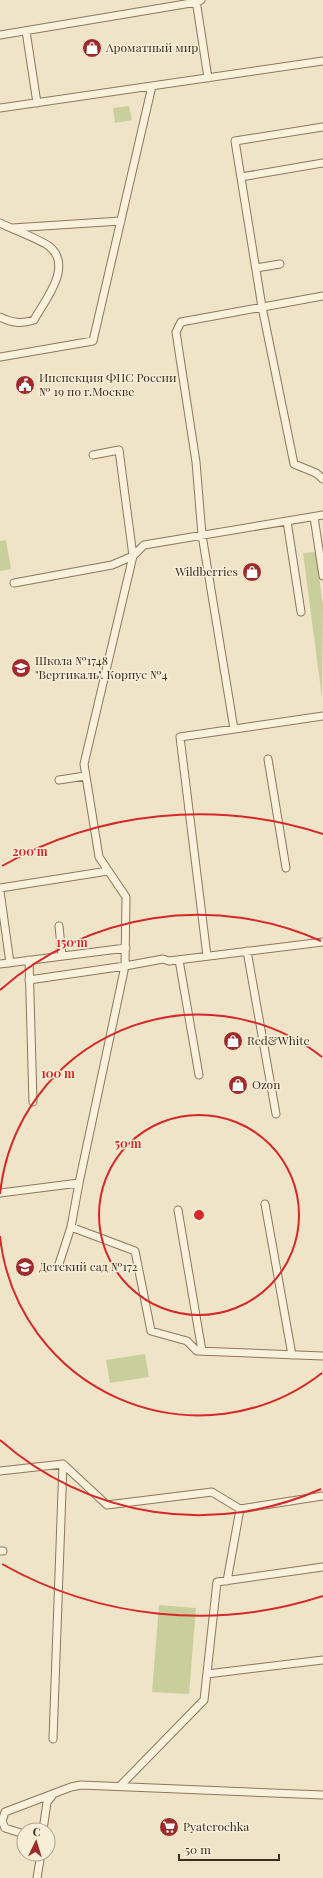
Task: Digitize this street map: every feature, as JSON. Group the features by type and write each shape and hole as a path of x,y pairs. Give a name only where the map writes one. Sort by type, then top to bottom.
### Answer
{"lane":[{"path":"0,35 198,1 208,78"},
{"path":"26,31 37,103"},
{"path":"0,108 323,61"},
{"path":"0,357 93,340 152,86"},
{"path":"323,127 235,141 262,307 294,464 316,473 323,479"},
{"path":"241,176 323,163"},
{"path":"10,228 121,221"},
{"path":"0,223 49,246 59,258 58,277 34,320 24,323 9,322 0,317"},
{"path":"256,268 280,264"},
{"path":"234,729 202,535 196,462 176,332 181,322 323,296"},
{"path":"58,1267 72,1227 79,1183 125,966 126,948 126,897 99,857 84,764 133,556 119,450 93,455"},
{"path":"14,583 112,565 133,556 144,546 323,515"},
{"path":"314,517 323,576"},
{"path":"287,521 301,612"},
{"path":"207,956 180,737 323,716"},
{"path":"268,759 286,868"},
{"path":"59,780 85,776"},
{"path":"0,888 108,871"},
{"path":"0,891 10,962"},
{"path":"59,926 62,956"},
{"path":"30,980 163,959 169,961 179,960 323,942"},
{"path":"0,964 126,948"},
{"path":"247,951 276,1114"},
{"path":"29,960 33,1102"},
{"path":"179,960 199,1075"},
{"path":"0,1193 79,1183"},
{"path":"265,1204 292,1355"},
{"path":"178,1210 202,1351"},
{"path":"72,1227 135,1251 151,1331 187,1341 197,1351 323,1356"},
{"path":"0,1471 63,1464 107,1505 212,1492 240,1510 323,1496"},
{"path":"53,1739 63,1464"},
{"path":"227,1581 240,1510"},
{"path":"120,1786 204,1700 217,1582 323,1568"},
{"path":"207,1674 323,1660"},
{"path":"16,1831 5,1828 2,1821 5,1812 71,1787 81,1785 323,1795"},
{"path":"44,1822 47,1802 52,1795"},
{"path":"37,1878 39,1862"}],"green space":[{"path":"129,106 132,120 115,123 113,108"},
{"path":"6,540 11,569 0,571 0,541"},
{"path":"316,552 323,606 322,698 303,553"},
{"path":"145,1354 149,1377 110,1383 106,1360"},
{"path":"159,1605 196,1608 189,1694 152,1692"}],"place":[{"name":"Ароматный мир","path":"92,48"},
{"name":"Инспекция ФНС России № 19 по г.Москве","path":"25,385"},
{"name":"Wildberries","path":"252,572"},
{"name":"Школа №1748 \"Вертикаль\". Корпус №4","path":"21,668"},
{"name":"Red&White","path":"233,1041"},
{"name":"Ozon","path":"238,1085"},
{"name":"Детский сад №172","path":"25,1267"},
{"name":"Pyaterochka","path":"169,1827"}]}
